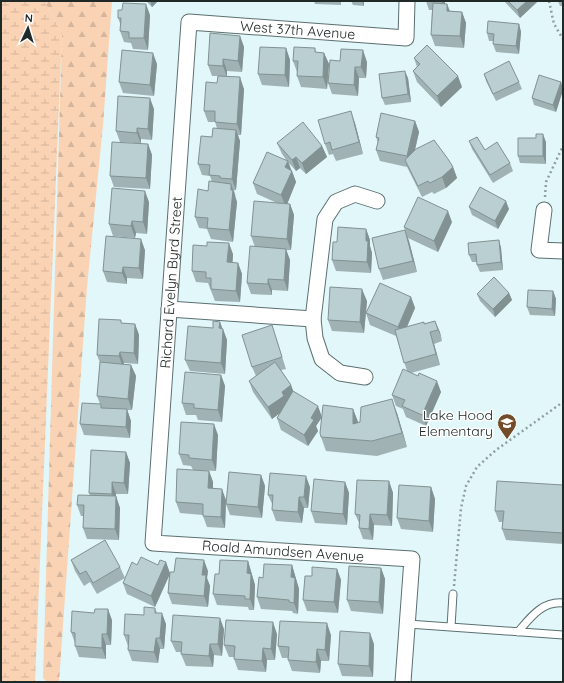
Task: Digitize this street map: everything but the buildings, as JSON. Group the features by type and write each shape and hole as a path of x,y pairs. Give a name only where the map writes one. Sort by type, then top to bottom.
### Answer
{"street":[{"name":"West 37th Avenue","path":"189,22 406,38 407,1"},
{"name":"Richard Evelyn Byrd Street","path":"153,542 189,22"},
{"path":"365,377 340,373 322,360 315,338 313,319 324,219 336,202 355,194 377,201"},
{"path":"544,210 539,250 563,251"},
{"path":"169,309 313,319"},
{"name":"Roald Amundsen Avenue","path":"153,542 412,559 408,624"},
{"path":"403,682 408,624"}],"lane":[{"path":"451,627 453,594"},
{"path":"518,632 541,608 549,604 563,603"},
{"path":"408,624 563,635"}],"path":[{"path":"549,1 554,24 563,39"},
{"path":"453,594 460,508 466,486 478,467 496,450 563,402"}],"green space":[{"path":"1,1 44,1 62,33 35,682 1,682"},
{"path":"44,1 112,1 103,125 87,287 59,682 47,682 43,678 62,33"}],"place":[{"name":"Lake Hood Elementary","path":"507,440"}]}
